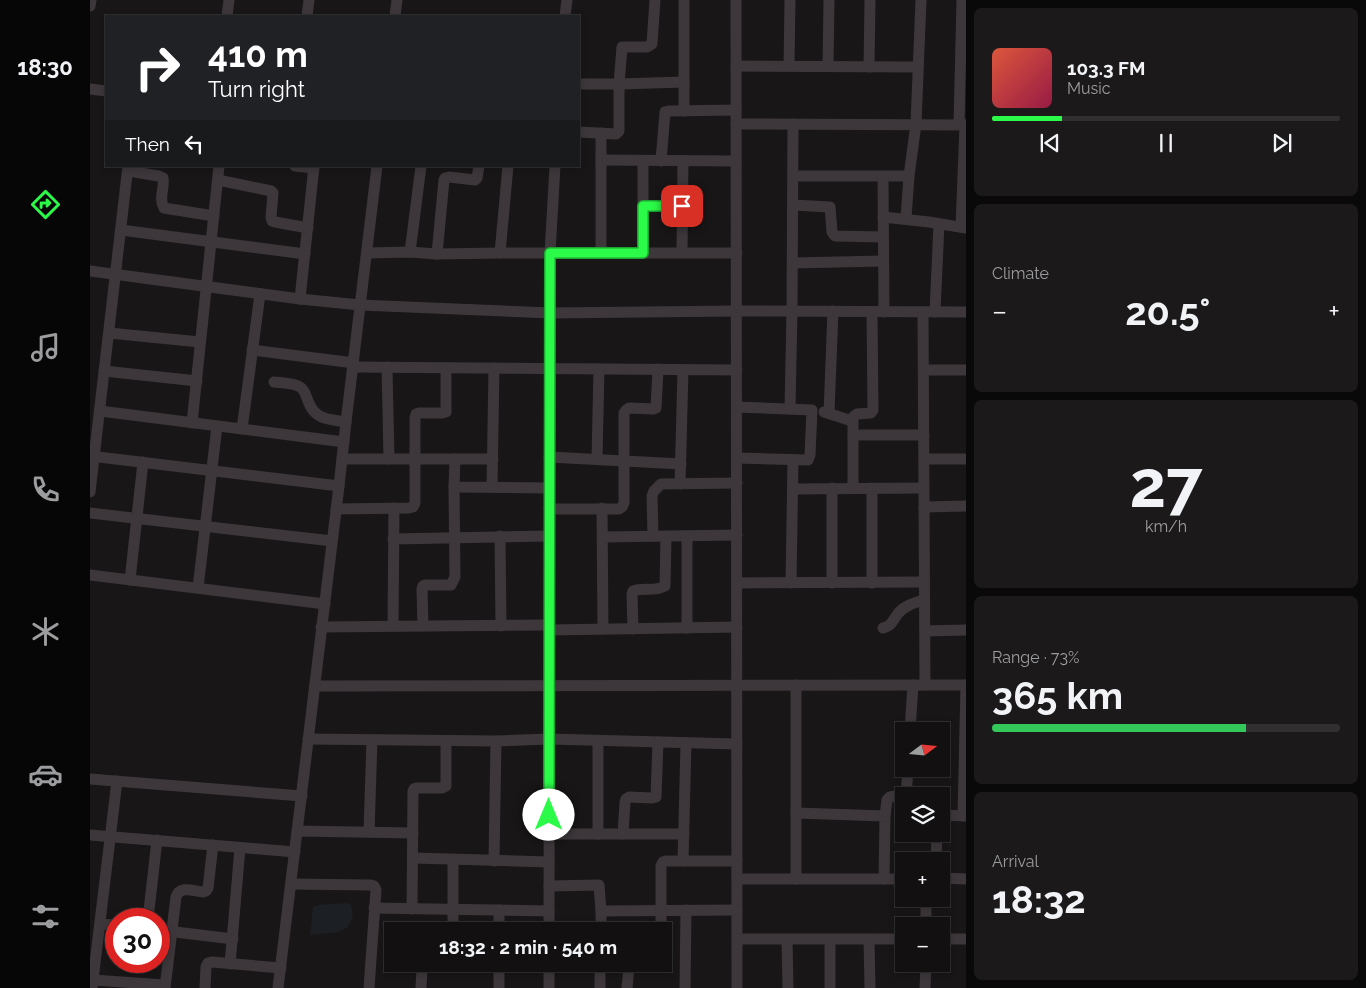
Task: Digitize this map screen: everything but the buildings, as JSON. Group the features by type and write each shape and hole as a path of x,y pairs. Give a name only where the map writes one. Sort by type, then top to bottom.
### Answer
{"street":[{"path":"90,6 91,0"},
{"path":"229,0 231,15"},
{"path":"307,15 309,0"},
{"path":"395,15 397,0"},
{"path":"566,15 567,0"},
{"path":"580,132 616,134 619,131 619,84 622,47 647,47 652,44 655,0"},
{"path":"684,0 684,111"},
{"path":"736,0 737,988"},
{"path":"789,66 790,0"},
{"path":"828,66 829,0"},
{"path":"869,67 870,0"},
{"path":"906,218 916,124 920,0"},
{"path":"883,217 906,218 964,228 962,0"},
{"path":"736,66 918,67"},
{"path":"580,84 684,82"},
{"path":"90,89 105,91"},
{"path":"661,161 666,112 736,110"},
{"path":"736,124 963,124"},
{"path":"790,409 793,124"},
{"path":"601,133 601,253"},
{"path":"601,160 736,161"},
{"path":"643,160 643,253"},
{"path":"682,253 683,161"},
{"path":"192,423 219,167"},
{"path":"300,299 314,167"},
{"path":"278,988 377,167"},
{"path":"410,252 421,167"},
{"path":"437,254 444,180 448,177 475,180 479,167"},
{"path":"500,253 508,167"},
{"path":"549,922 550,253 555,167"},
{"path":"90,492 92,456 100,411 128,168 162,178 164,185 160,199 164,208 214,216"},
{"path":"793,176 909,176"},
{"path":"853,488 852,421 854,415 871,413 873,410 878,312 884,261 883,176"},
{"path":"218,180 272,191 272,221 308,228"},
{"path":"793,205 830,208 832,232 835,236 883,237"},
{"path":"643,206 682,206"},
{"path":"925,685 924,370 939,224"},
{"path":"121,230 305,254"},
{"path":"367,253 737,253"},
{"path":"792,263 884,261"},
{"path":"90,271 260,294 360,305 550,313 737,310 966,312"},
{"path":"242,429 260,294"},
{"path":"829,413 833,311"},
{"path":"109,333 200,342"},
{"path":"252,350 353,365 387,367 737,370"},
{"path":"387,367 388,459"},
{"path":"336,509 413,507 415,503 415,418 416,414 419,413 446,412 446,368"},
{"path":"492,487 494,368"},
{"path":"597,460 599,369"},
{"path":"549,509 619,509 622,507 624,503 624,414 629,408 656,408 658,369"},
{"path":"680,484 683,370"},
{"path":"924,370 966,370"},
{"path":"104,371 197,381"},
{"path":"274,382 299,386 304,390 311,409 316,414 322,418 346,422"},
{"path":"737,407 812,410 829,413 852,421"},
{"path":"737,458 808,460 812,410"},
{"path":"100,411 344,442"},
{"path":"198,588 217,426"},
{"path":"853,435 924,435"},
{"path":"92,456 339,486"},
{"path":"550,457 681,464"},
{"path":"342,459 493,459"},
{"path":"423,626 423,586 426,584 451,585 455,577 455,459"},
{"path":"924,459 966,459"},
{"path":"791,583 793,460"},
{"path":"130,580 143,462"},
{"path":"653,536 652,496 661,484 737,483"},
{"path":"454,487 549,488"},
{"path":"832,488 832,583"},
{"path":"872,488 872,583"},
{"path":"793,489 924,488"},
{"path":"924,507 966,506"},
{"path":"393,626 394,508"},
{"path":"602,508 603,629"},
{"path":"90,513 332,541"},
{"path":"603,537 737,535"},
{"path":"500,536 501,626"},
{"path":"393,539 549,536"},
{"path":"633,629 633,591 660,589 665,586 666,536"},
{"path":"687,536 687,628"},
{"path":"90,575 325,604"},
{"path":"737,583 924,582"},
{"path":"883,628 889,626 897,614 907,606 924,600"},
{"path":"321,627 501,626 633,629 737,627"},
{"path":"924,630 966,630"},
{"path":"796,685 796,879"},
{"path":"315,686 966,685 965,816 950,815"},
{"path":"911,722 913,686"},
{"path":"308,739 496,741 549,739 737,744"},
{"path":"369,832 372,740"},
{"path":"412,909 414,789 442,788 446,786 446,740"},
{"path":"494,861 496,741"},
{"path":"598,741 598,834"},
{"path":"624,834 626,799 629,797 656,797 658,742"},
{"path":"683,861 686,743"},
{"path":"90,779 302,796"},
{"path":"117,781 100,924 94,944 93,984 165,986 176,896 178,891 182,889 206,891 208,888 212,846"},
{"path":"884,879 887,800 890,797 895,797"},
{"path":"796,813 885,816"},
{"path":"297,831 413,833"},
{"path":"549,834 684,834"},
{"path":"90,835 295,852"},
{"path":"149,908 157,840"},
{"path":"230,964 240,848"},
{"path":"413,858 549,862"},
{"path":"453,860 453,922"},
{"path":"661,922 662,862 737,861"},
{"path":"950,878 966,878"},
{"path":"737,879 895,879"},
{"path":"291,884 374,886 376,890 369,988"},
{"path":"549,886 599,885 601,922"},
{"path":"374,908 549,911"},
{"path":"499,910 499,922"},
{"path":"685,988 686,910"},
{"path":"601,911 737,910"},
{"path":"100,924 105,925"},
{"path":"171,931 233,939"},
{"path":"737,939 895,939"},
{"path":"787,939 788,988"},
{"path":"830,939 830,988"},
{"path":"870,939 870,988"},
{"path":"950,939 966,939"},
{"path":"205,988 206,967 208,963 281,968"},
{"path":"421,988 422,972"},
{"path":"499,972 499,988"},
{"path":"548,988 549,972"},
{"path":"600,972 600,988"},
{"path":"627,988 629,972"},
{"path":"925,988 926,972"}],"shaded area":[{"path":"325,904 351,904 353,916 347,928 338,932 310,935 313,907"}],"route":[{"path":"549,815 550,253 643,253 643,206 682,206"}]}
